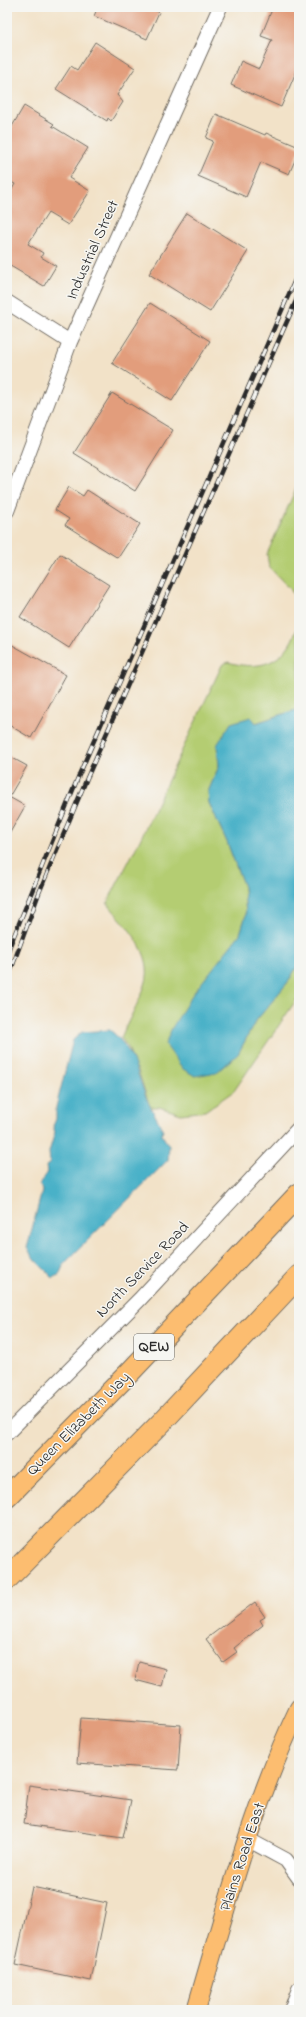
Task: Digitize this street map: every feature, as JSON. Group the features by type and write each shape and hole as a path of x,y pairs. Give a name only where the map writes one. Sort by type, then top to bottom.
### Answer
{"highway":[{"name":"Queen Elizabeth Way","path":"7,1497 136,1366 299,1194"},
{"path":"7,1579 162,1422 299,1276"}],"main road":[{"name":"Plains Road East","path":"196,2010 247,1839 278,1753 299,1708"}],"street":[{"name":"Industrial Street","path":"7,511 70,342 220,7"},
{"path":"7,302 70,342"},
{"name":"North Service Road","path":"7,1433 140,1299 299,1128"},
{"path":"247,1839 286,1860 299,1878"},
{"path":"292,2010 299,1989"}],"green space":[{"path":"299,482 299,619 298,605 291,590 269,567 267,554"},
{"path":"299,621 299,709 255,723 217,745 219,766 208,792 209,803 227,842 244,887 246,915 240,934 223,957 238,1054 255,1022 288,982 299,963 299,996 234,1091 205,1111 181,1114 159,1107 150,1107 138,1070 133,1063 129,1049 121,1038 145,985 147,973 146,962 143,951 130,930 107,903 140,840 222,665 228,662 253,666 274,660 282,654 289,645 295,634"}],"water":[{"path":"299,709 299,963 288,982 255,1022 238,1054 217,1072 195,1076 183,1069 165,1044 172,1028 192,995 240,934 246,915 244,887 227,842 209,803 208,792 219,766 217,745 231,723 251,717 256,723"},
{"path":"110,1030 126,1048 131,1057 146,1097 163,1130 162,1135 169,1146 168,1160 64,1264 59,1275 53,1278 35,1260 27,1248 42,1191 40,1184 47,1173 46,1166 50,1163 49,1152 55,1132 53,1126 56,1119 56,1107 73,1040 82,1032"}],"building":[{"path":"98,7 147,7 159,12 147,39 94,16"},
{"path":"273,7 299,7 299,65 281,107 231,85 241,61 259,69 272,40 261,36"},
{"path":"95,42 135,68 117,95 123,102 111,121 108,118 107,121 56,89 71,66 77,70"},
{"path":"24,106 54,124 52,126 88,148 69,178 90,191 68,225 48,213 28,244 43,253 41,257 56,266 44,286 7,264 7,198 15,184 7,180 7,135"},
{"path":"216,114 265,135 266,133 299,147 299,151 289,174 261,162 246,197 198,176 213,141 206,138"},
{"path":"187,213 248,251 210,312 149,274"},
{"path":"150,303 210,341 172,401 112,363"},
{"path":"112,393 173,430 135,491 74,453"},
{"path":"69,487 83,496 87,490 140,524 118,558 65,525 69,519 55,510"},
{"path":"60,554 109,585 69,648 20,617"},
{"path":"7,642 66,675 31,738 7,724"},
{"path":"7,755 27,766 9,797 25,806 7,838"},
{"path":"255,1602 265,1617 260,1620 263,1625 234,1648 237,1652 223,1662 206,1639"},
{"path":"139,1662 166,1669 162,1687 135,1680"},
{"path":"81,1718 181,1725 178,1770 77,1763"},
{"path":"29,1785 131,1800 123,1838 24,1824"},
{"path":"32,1887 107,1903 91,1981 15,1965"}],"railway":[{"path":"7,953 79,775 299,271"},
{"path":"7,981 39,893 87,778 299,294"}]}
